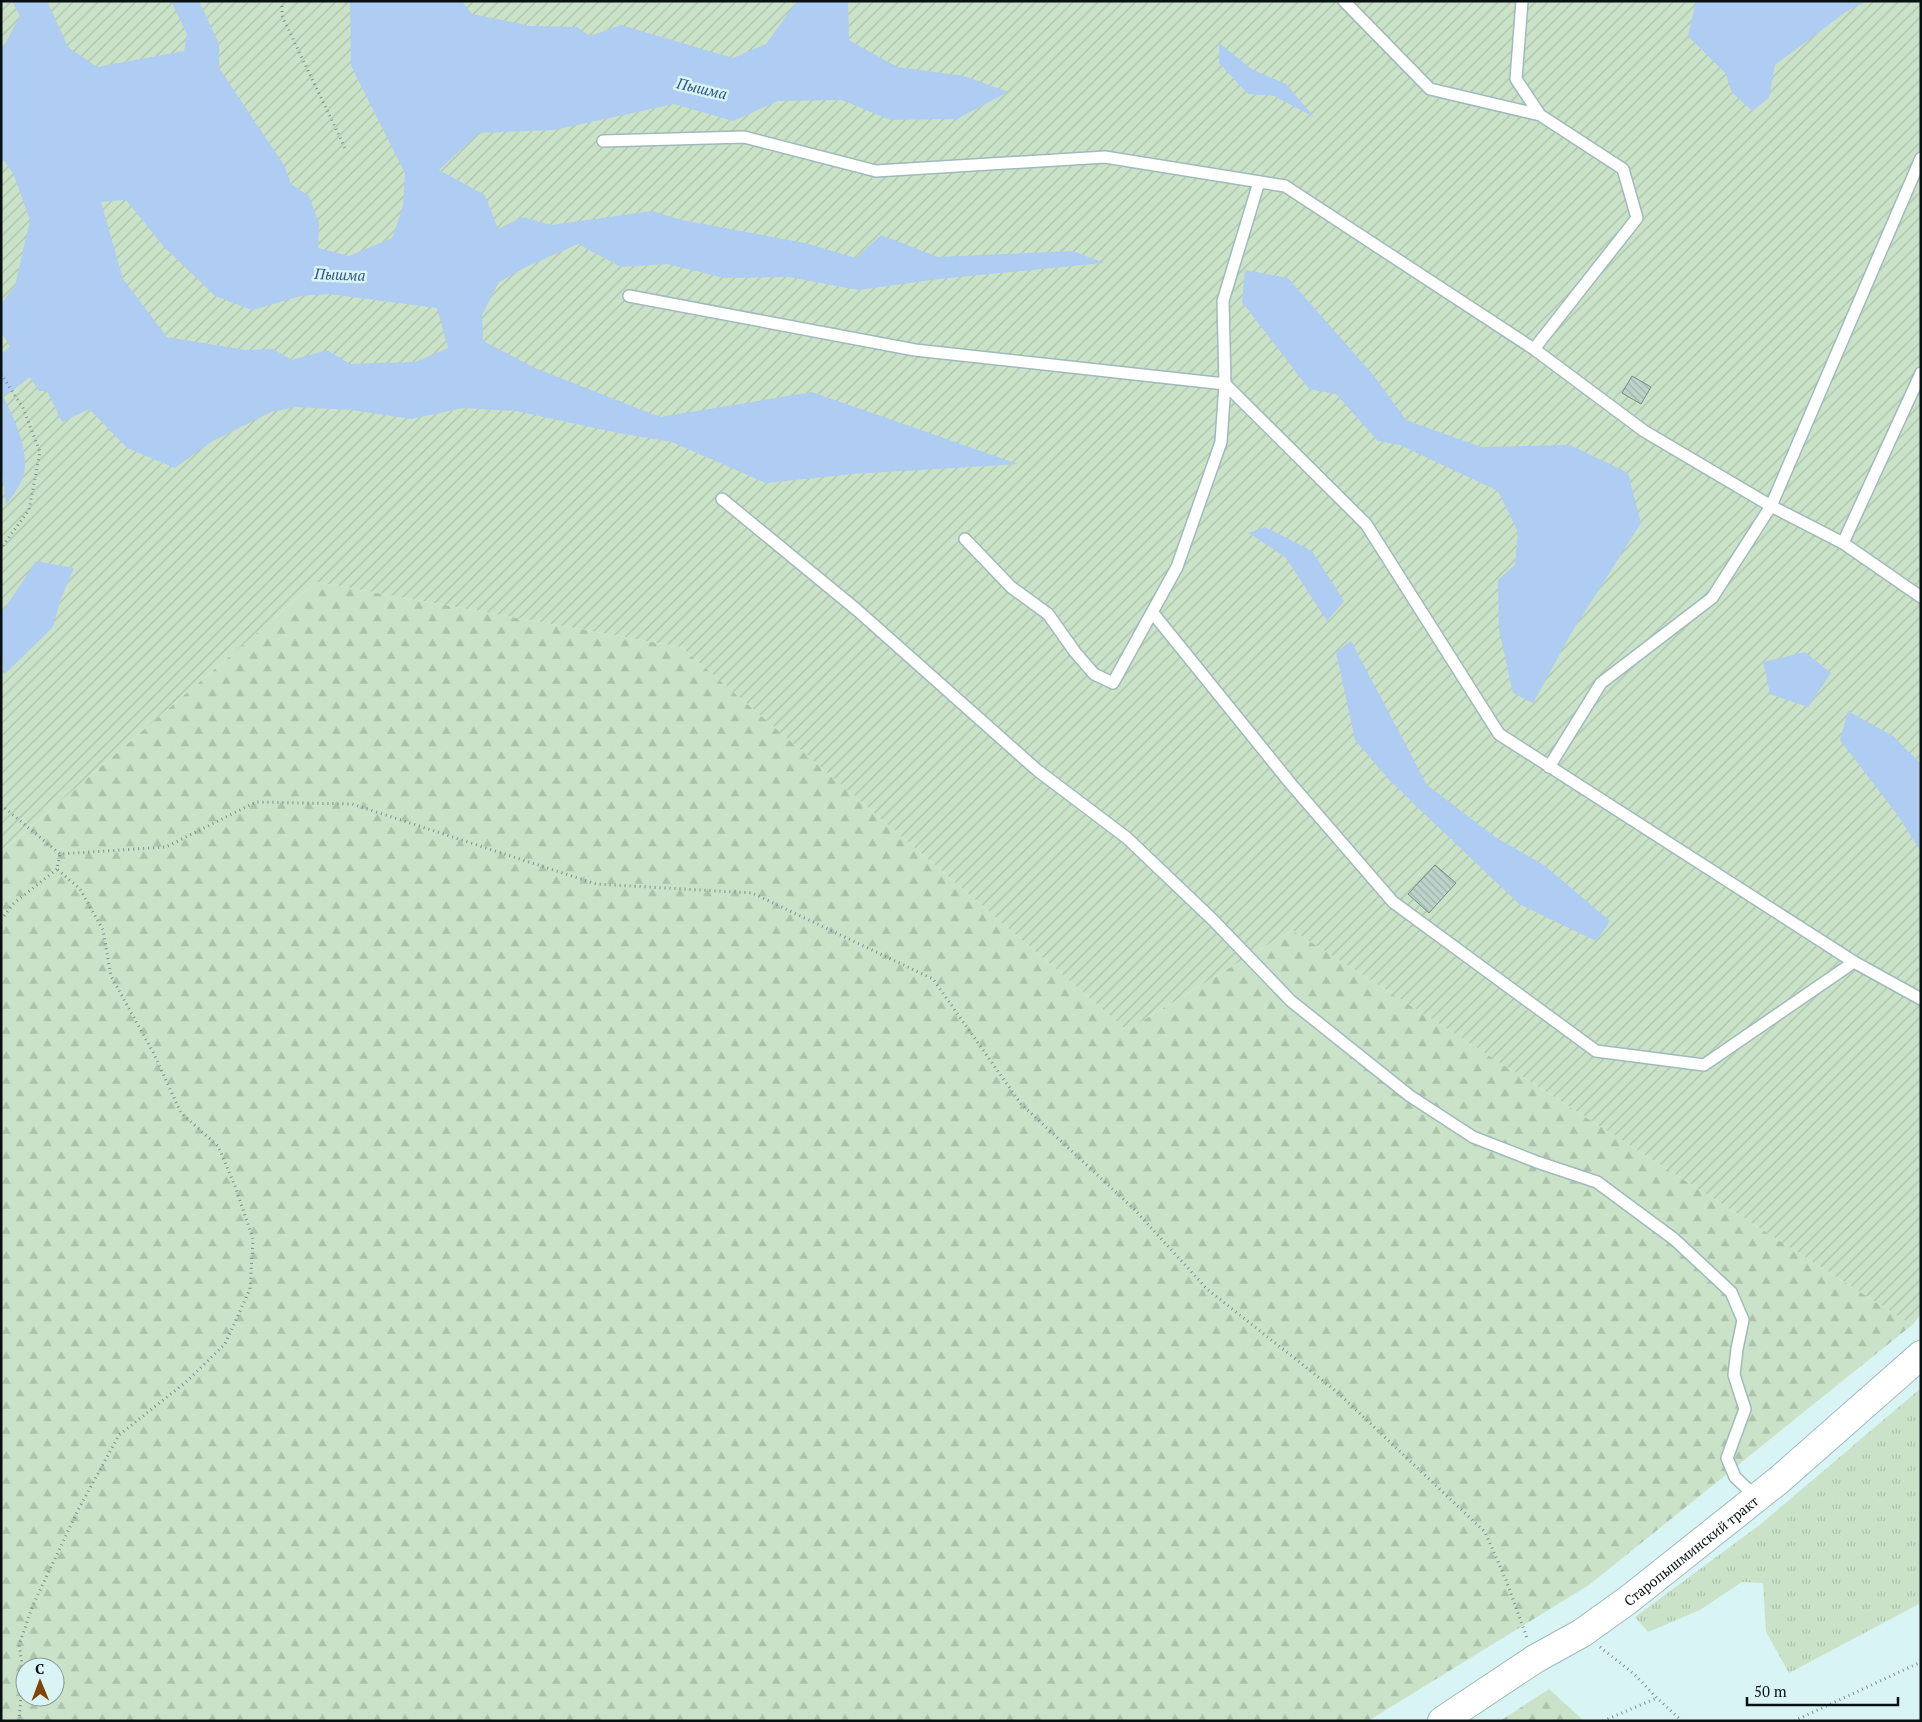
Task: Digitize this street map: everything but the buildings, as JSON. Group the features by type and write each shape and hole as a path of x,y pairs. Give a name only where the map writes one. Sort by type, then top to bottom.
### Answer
{"street":[{"name":"Старопышминский тракт","path":"1442,1721 1535,1659 1582,1633 1628,1600 1757,1498 1921,1355"}],"lane":[{"path":"1344,1 1430,89 1540,115 1623,169 1637,218 1534,349"},
{"path":"1522,1 1516,79 1540,115"},
{"path":"603,141 744,136 876,171 1105,157 1285,186 1534,349 1644,431 1771,506 1843,543 1921,597"},
{"path":"1550,767 1602,683 1712,598 1771,506 1921,158"},
{"path":"965,539 1011,587 1048,614 1075,652 1094,674 1113,683 1177,567 1222,442 1225,384 1224,301 1259,182"},
{"path":"629,296 915,350 1225,384 1366,524 1499,734 1854,962 1921,998"},
{"path":"1843,543 1921,373"},
{"path":"722,499 857,610 1037,770 1127,838 1213,920 1291,1001 1410,1096 1473,1137 1537,1162 1597,1182 1674,1238 1731,1292 1743,1320 1734,1375 1745,1409 1727,1458 1735,1477 1757,1498"},
{"path":"1152,612 1291,784 1393,902 1596,1051 1704,1065 1854,962"}],"path":[{"path":"282,1 282,16 346,150"},
{"path":"1,374 23,408 40,452 30,510 1,548"},
{"path":"1,806 60,854 166,847 256,802 352,804 596,884 752,893 933,979 1021,1104 1134,1209 1207,1289 1337,1392 1485,1532 1506,1580 1535,1659"},
{"path":"1,920 13,904 57,869 60,854"},
{"path":"19,1721 24,1670 19,1645 33,1605 78,1510 119,1435 186,1382 225,1344 250,1289 253,1239 235,1186 218,1146 181,1113 154,1054 111,976 103,930 80,889 57,869"},
{"path":"1582,1633 1634,1674 1682,1721"},
{"path":"1794,1721 1921,1662"},
{"path":"1603,1721 1657,1698"}],"green space":[{"path":"1,1 1921,1 1921,1314 1912,1325 1292,930 1127,1030 681,647 316,582 1,852"},
{"path":"316,582 681,647 1127,1030 1292,930 1912,1325 1589,1585 1368,1721 1,1721 1,852"},
{"path":"1921,1388 1921,1603 1789,1673 1766,1632 1763,1583 1742,1582 1700,1610 1648,1632 1635,1617 1761,1524"},
{"path":"1549,1689 1584,1721 1500,1721"}],"water":[{"path":"12,1 47,1 68,47 97,67 184,51 187,34 171,1 199,1 219,44 219,68 284,165 291,184 309,196 319,223 318,248 349,256 392,238 403,206 405,173 351,66 350,1 462,1 472,14 531,26 577,27 590,36 621,25 733,58 766,44 797,1 848,1 849,40 897,67 964,76 1008,92 957,119 890,120 842,100 778,101 733,121 674,104 554,130 479,133 439,170 485,195 498,229 523,217 551,225 652,211 682,220 805,243 856,258 881,235 938,257 1073,251 1104,263 939,279 858,290 789,277 724,278 667,264 621,267 578,244 526,267 499,282 482,315 483,341 535,368 660,417 812,392 1018,464 853,474 766,483 672,442 618,433 516,411 463,408 411,419 352,410 296,407 271,412 211,442 175,468 127,448 89,409 62,422 47,391 39,391 1,332 1,304 15,286 30,220 13,173 1,157 1,51 20,16","holes":["126,200 165,248 215,296 252,310 301,296 329,294 437,308 448,348 415,362 350,364 327,350 292,360 273,349 246,350 167,337 123,279 101,202"]},
{"path":"1696,1 1867,1 1847,11 1775,65 1769,98 1752,111 1732,92 1725,73 1688,36"},
{"path":"1219,43 1253,70 1286,84 1314,117 1274,96 1248,94 1219,63"},
{"path":"1245,270 1288,278 1374,376 1406,420 1481,447 1570,445 1628,473 1641,523 1572,632 1533,703 1513,693 1499,630 1498,580 1515,565 1518,532 1498,491 1400,445 1378,441 1336,394 1309,389 1242,302"},
{"path":"1,392 16,424 24,448 25,460 21,482 6,505 1,466"},
{"path":"1265,527 1312,551 1344,601 1327,621 1286,558 1249,533"},
{"path":"36,561 74,568 60,601 53,627 4,675 1,646 1,614"},
{"path":"1351,641 1427,785 1498,839 1544,865 1610,921 1596,941 1519,904 1390,781 1355,740 1336,652"},
{"path":"1805,652 1831,673 1808,707 1770,694 1763,662"},
{"path":"1848,711 1893,736 1921,764 1921,852 1899,817 1840,740"}],"waterway":[{"name":"Пышма","path":"1,377 38,347 51,325"}]}
